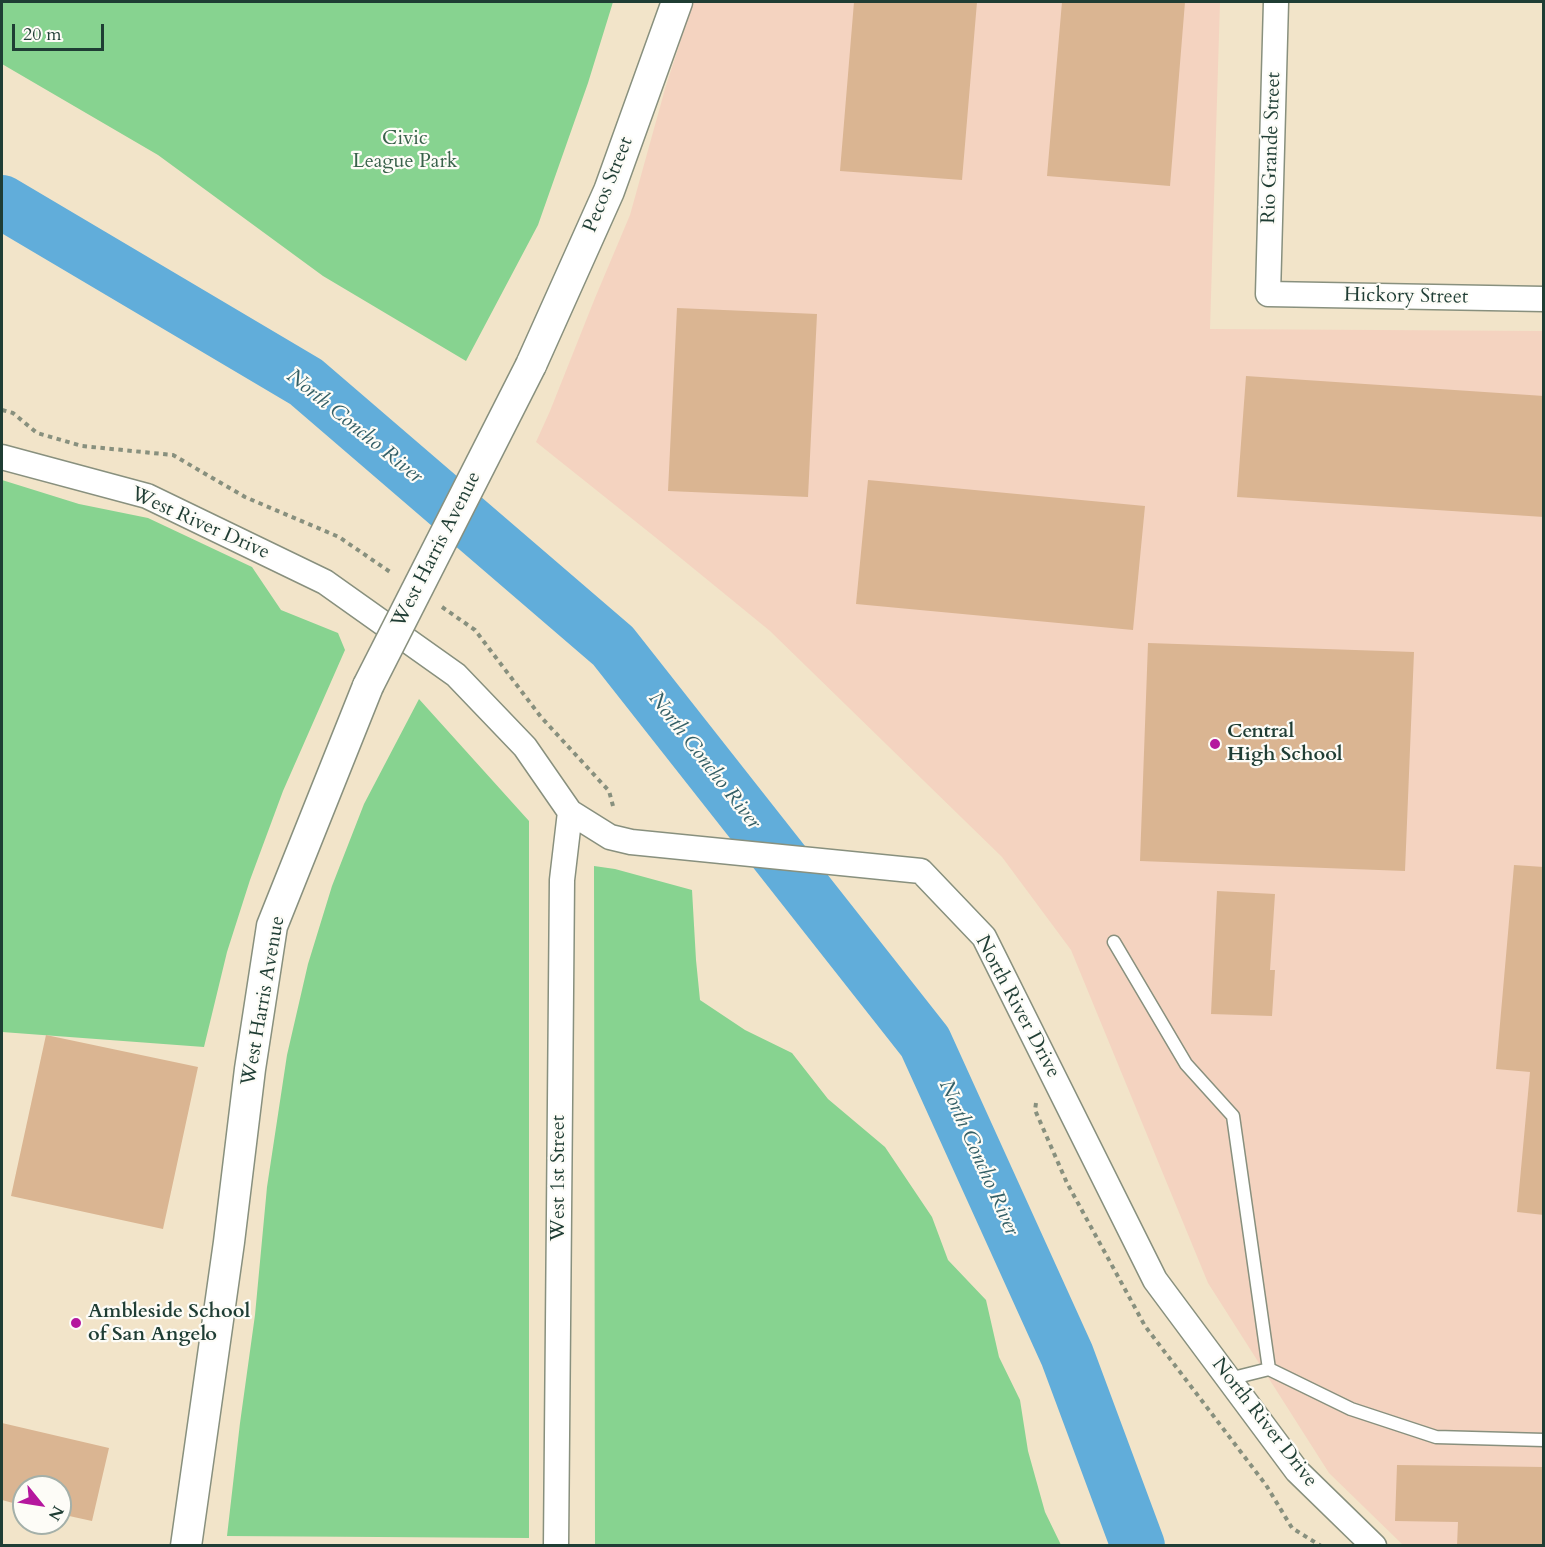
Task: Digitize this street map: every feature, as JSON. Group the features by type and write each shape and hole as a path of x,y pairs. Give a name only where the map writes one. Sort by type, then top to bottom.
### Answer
{"street":[{"name":"Pecos Street","path":"531,365 609,191 677,2"},
{"name":"Rio Grande Street","path":"1268,294 1276,2"},
{"name":"Hickory Street","path":"1268,294 1544,299"},
{"name":"West Harris Avenue","path":"186,1545 230,1242 250,1069 272,927 368,686 531,365"},
{"name":"West River Drive","path":"2,457 147,496 325,582"},
{"name":"North River Drive","path":"325,582 456,675 525,747 570,812 610,837 631,842 921,871 984,937 1155,1280 1297,1471 1374,1545"},
{"name":"West 1st Street","path":"556,1545 562,880 570,812"}],"lane":[{"path":"1114,942 1186,1064 1233,1116 1269,1369"},
{"path":"1229,1379 1269,1369 1351,1409 1436,1437 1544,1440"}],"shaded area":[{"name":"Central High School","path":"693,2 1220,2 1210,329 1543,331 1543,1545 1403,1545 1329,1473 1208,1283 1071,950 1002,857 770,631 536,442 630,215 665,89"}],"green space":[{"name":"Civic League Park","path":"2,2 613,2 588,83 538,225 466,361 323,276 158,155 2,64"},
{"path":"2,480 79,504 148,518 252,567 281,610 338,633 345,650 283,791 250,880 227,952 204,1047 2,1032"},
{"path":"419,699 529,821 529,1538 227,1536 255,1315 267,1187 287,1055 308,964 332,886 364,804"},
{"path":"594,866 615,869 692,890 700,1000 745,1030 792,1053 828,1099 885,1147 932,1217 948,1260 986,1300 999,1357 1020,1400 1028,1451 1045,1512 1061,1545 595,1545"}],"building":[{"path":"854,2 977,2 962,180 840,171"},
{"path":"1062,2 1185,2 1170,186 1047,176"},
{"path":"677,308 817,314 808,497 668,491"},
{"path":"1246,376 1544,396 1544,517 1237,497"},
{"path":"868,480 1145,506 1133,630 856,604"},
{"path":"1148,643 1414,652 1405,871 1140,861"},
{"path":"1514,865 1544,867 1544,1215 1517,1212 1530,1072 1496,1069"},
{"path":"1217,891 1275,894 1270,970 1275,970 1272,1016 1211,1014"},
{"path":"46,1035 198,1067 163,1229 11,1196"},
{"path":"2,1423 109,1448 92,1521 72,1517 72,1475 12,1475 12,1503 2,1500"},
{"path":"1397,1465 1544,1467 1544,1546 1457,1546 1458,1522 1395,1521"}],"waterway":[{"name":"North Concho River","path":"2,202 306,382 613,646 925,1042 1067,1355 1138,1546"}],"place":[{"name":"Central High School","path":"1215,744"},
{"name":"Ambleside School of San Angelo","path":"76,1323"}]}
